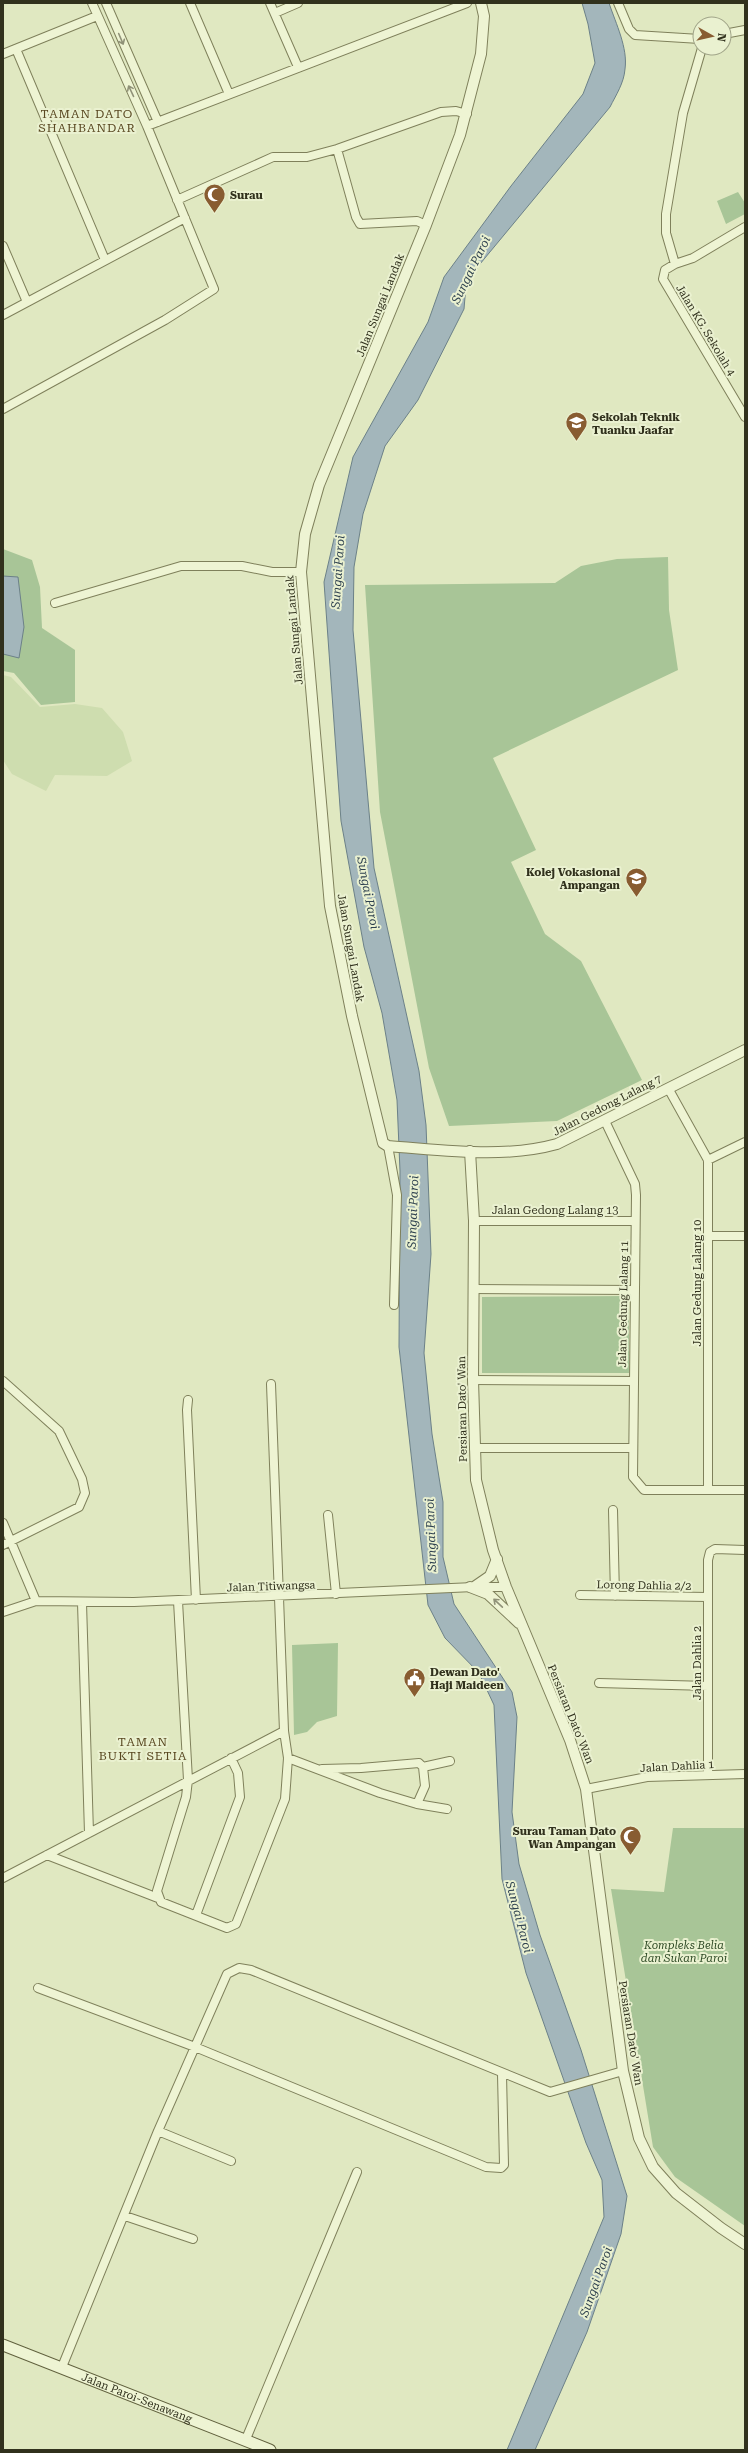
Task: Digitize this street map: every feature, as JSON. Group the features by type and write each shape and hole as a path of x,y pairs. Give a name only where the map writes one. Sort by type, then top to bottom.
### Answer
{"main road":[{"name":"Jalan Paroi-Senawang","path":"3,2345 270,2450"}],"street":[{"path":"3,409 212,292 214,285 184,218 147,126 92,3"},
{"path":"106,3 158,122"},
{"path":"190,3 229,94"},
{"path":"270,3 298,67"},
{"path":"275,13 298,3"},
{"path":"147,126 467,3"},
{"name":"Jalan Sungai Landak","path":"388,1146 383,1143 364,1068 330,906 301,572 304,534 319,485 452,161 467,114 481,54 484,16 481,3"},
{"path":"618,3 629,29 635,35 692,39"},
{"path":"3,54 97,16"},
{"path":"732,32 745,30"},
{"path":"16,49 105,260"},
{"path":"700,56 684,113 666,214 666,233 675,264 693,258 745,227"},
{"path":"177,200 273,157 306,157 337,149 441,112 456,111 467,114"},
{"path":"337,149 356,217 360,224 417,222 426,225"},
{"path":"3,315 184,218"},
{"path":"3,246 27,302"},
{"name":"Jalan KG. Sekolah 4","path":"675,264 665,270 663,279 745,417"},
{"path":"55,603 181,566 242,566 272,572 301,572"},
{"name":"Jalan Gedong Lalang 7","path":"388,1146 470,1151 542,1149 562,1142 745,1050"},
{"name":"Jalan Gedung Lalang 10","path":"668,1088 708,1160 708,1490"},
{"name":"Jalan Gedung Lalang 11","path":"605,1121 635,1184 633,1476 644,1490 708,1490"},
{"path":"708,1160 745,1142"},
{"path":"388,1146 396,1195 394,1305"},
{"name":"Persiaran Dato' Wan","path":"470,1151 474,1221 473,1380 476,1480 506,1587 570,1740 586,1789 623,2071 640,2138 653,2167 676,2193 721,2228 745,2244"},
{"name":"Jalan Gedong Lalang 13","path":"474,1221 635,1222"},
{"path":"708,1236 745,1236"},
{"path":"474,1289 634,1290"},
{"path":"473,1380 634,1381"},
{"path":"3,1381 58,1432 82,1479 85,1493 79,1507 6,1544"},
{"path":"47,1855 158,1898 161,1902 227,1928 236,1924 285,1799 288,1758 284,1731 271,1384"},
{"path":"188,1400 187,1410 196,1600"},
{"path":"474,1448 633,1448"},
{"path":"708,1490 745,1490"},
{"path":"613,1510 615,1596"},
{"path":"328,1515 336,1594"},
{"path":"3,1523 6,1544 36,1601 3,1612"},
{"name":"Jalan Dahlia 2","path":"708,1775 708,1597 710,1552 715,1549 745,1550"},
{"path":"472,1587 490,1576 497,1559"},
{"path":"472,1587 488,1594 522,1625"},
{"name":"Jalan Titiwangsa","path":"36,1601 82,1603 196,1600 416,1589 506,1587"},
{"name":"Lorong Dahlia 2/2","path":"580,1595 708,1597"},
{"path":"158,1898 157,1891 186,1797 188,1780 178,1600"},
{"path":"82,1603 89,1833"},
{"path":"599,1683 708,1686"},
{"path":"3,1878 284,1731"},
{"path":"196,1915 240,1797 238,1773 231,1758"},
{"path":"288,1758 322,1769 380,1793 417,1804 447,1809"},
{"path":"322,1769 361,1768 416,1762 423,1767 450,1761"},
{"path":"417,1804 425,1786 423,1767"},
{"name":"Jalan Dahlia 1","path":"586,1789 647,1777 745,1774"},
{"path":"62,2367 125,2216 158,2131 196,2048 227,1974 239,1968 250,1970 502,2074 550,2092 623,2071"},
{"path":"38,1988 196,2048 486,2168 496,2169 501,2168 504,2165 502,2074"},
{"path":"158,2131 231,2161"},
{"path":"246,2440 357,2172"},
{"path":"125,2216 193,2239"}],"green space":[{"path":"738,192 745,203 745,214 726,224 717,201"},
{"path":"3,549 32,560 40,587 42,628 75,650 75,702 41,705 14,673 3,671"},
{"path":"668,557 669,610 678,670 493,758 536,850 511,862 545,934 581,961 642,1080 557,1121 449,1126 429,1068 380,812 365,585 555,583 581,566 617,559"},
{"path":"3,675 11,677 40,707 75,704 102,708 123,732 132,761 107,776 55,775 46,791 12,774 3,760"},
{"path":"629,1296 629,1373 482,1373 482,1297"},
{"path":"338,1643 337,1716 317,1722 307,1732 294,1735 292,1645"},
{"name":"Kompleks Belia dan Sukan Paroi","path":"673,1828 745,1828 745,2226 675,2177 653,2147 611,1889 664,1892"}],"water":[{"name":"Sungai Paroi","path":"582,3 609,3 621,36 625,53 625,69 621,84 610,107 480,264 466,285 464,309 418,400 385,446 363,514 354,567 353,630 374,868 419,1071 426,1125 431,1254 424,1353 432,1434 443,1502 443,1557 454,1604 512,1692 517,1717 512,1812 519,1864 540,1935 581,2050 627,2196 621,2234 587,2332 535,2450 507,2450 604,2217 602,2180 586,2143 526,1973 502,1879 494,1705 479,1673 445,1638 428,1605 399,1347 400,1171 397,1100 382,1013 364,947 341,821 324,582 353,457 428,322 444,277 511,186 583,94 595,63 588,24"},
{"path":"3,576 18,577 24,627 19,658 3,654"}],"place":[{"name":"Surau","path":"215,214"},
{"name":"Sekolah Teknik Tuanku Jaafar","path":"576,442"},
{"name":"Kolej Vokasional Ampangan","path":"636,898"},
{"name":"Dewan Dato' Haji Maideen","path":"415,1698"},
{"name":"Surau Taman Dato Wan Ampangan","path":"631,1856"}],"district":[{"name":"TAMAN DATO SHAHBANDAR","path":"87,121"},
{"name":"TAMAN BUKTI SETIA","path":"143,1749"}]}
